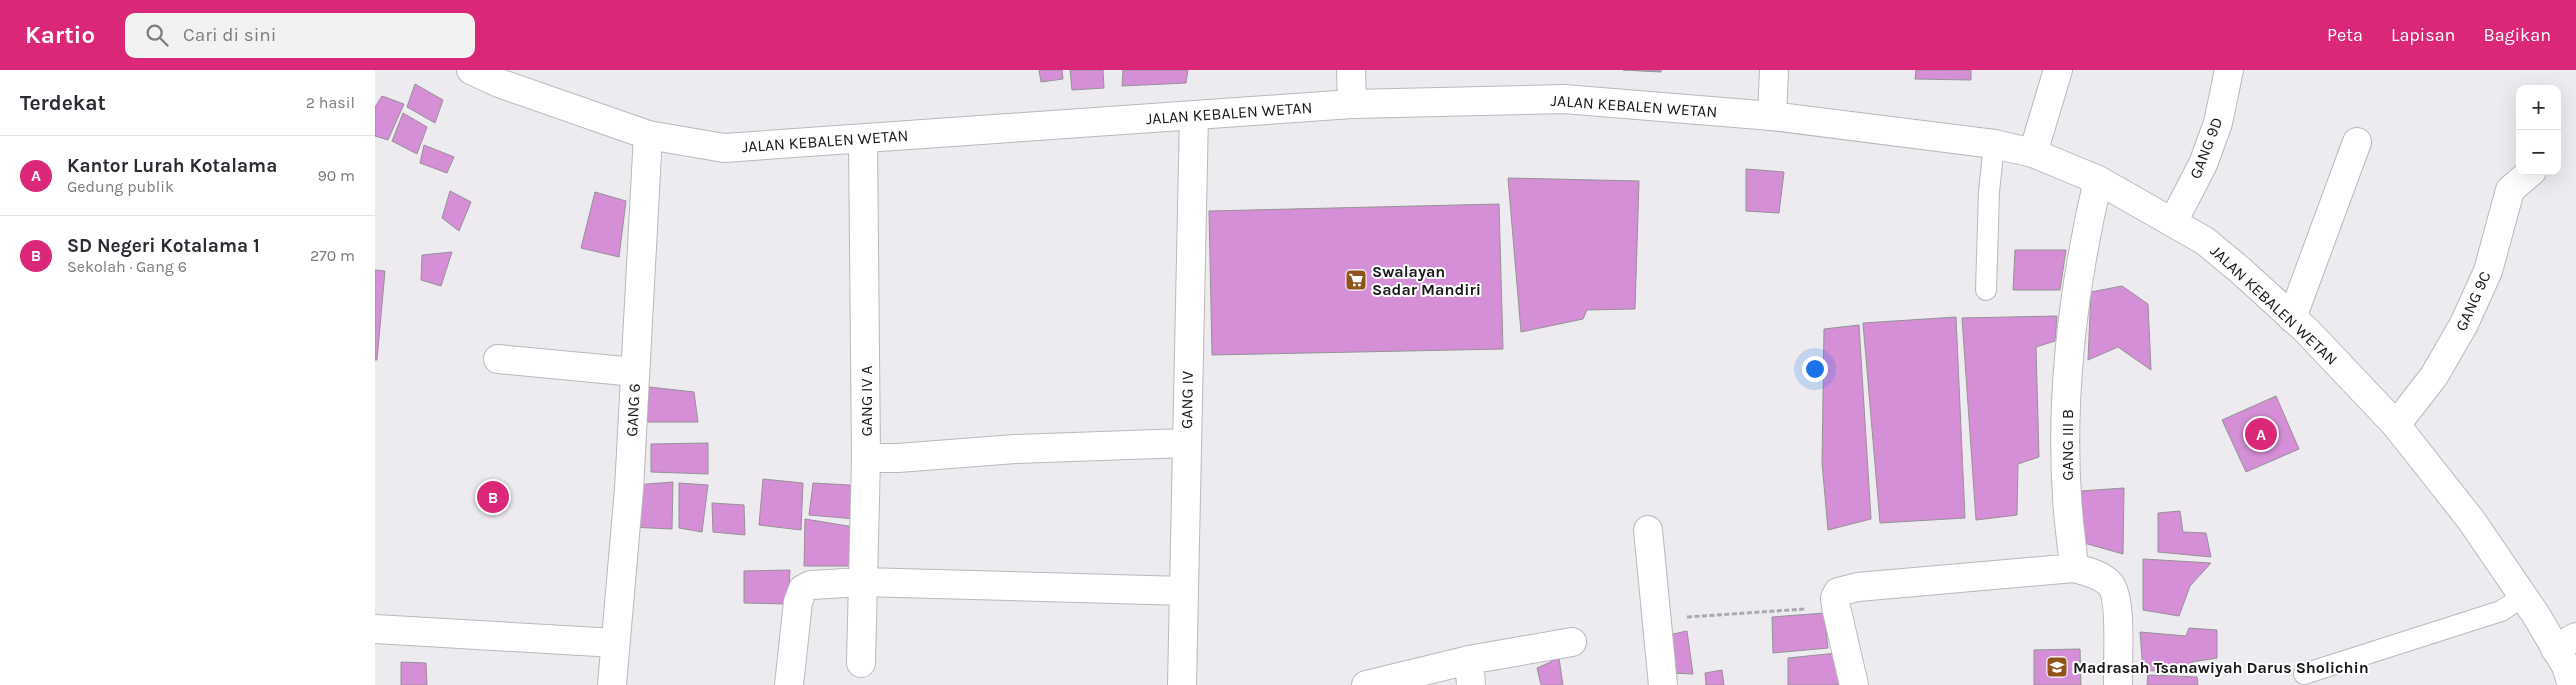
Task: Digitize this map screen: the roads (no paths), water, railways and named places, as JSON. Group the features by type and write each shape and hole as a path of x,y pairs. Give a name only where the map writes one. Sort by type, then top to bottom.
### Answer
{"street":[{"name":"JALAN KEBALEN WETAN","path":"471,70 499,83 648,135 724,148 1352,104 1564,99 1772,116 1994,144 2033,153 2098,180 2205,241 2292,318 2396,425 2471,520 2524,596 2566,643 2566,666 2572,685"},
{"path":"1351,70 1352,104"},
{"path":"1772,116 1774,70"},
{"path":"2033,153 2058,70"},
{"name":"GANG 9D","path":"2173,222 2203,164 2218,123 2229,70"},
{"name":"GANG IV","path":"1182,685 1194,115"},
{"name":"GANG 6","path":"613,685 629,489 648,135"},
{"name":"GANG IV A","path":"861,663 866,458 866,251 863,139"},
{"path":"2292,318 2357,142"},
{"name":"GANG 9C","path":"2396,425 2434,376 2464,324 2488,271 2510,190 2527,175"},
{"name":"GANG III B","path":"2074,568 2067,496 2068,387 2074,315 2084,240 2098,180"},
{"path":"498,359 635,372"},
{"path":"866,458 898,458 1015,449 1186,443"},
{"path":"1648,530 1655,618 1663,685"},
{"path":"1854,685 1836,607 1835,598 1837,592 1858,587 2074,568 2093,573 2106,580 2111,584 2117,598 2117,685"},
{"path":"789,685 798,602 803,588 811,585 863,582 1184,591"},
{"path":"375,629 615,643"},
{"path":"1366,685 1470,673 1572,642"}],"lane":[{"path":"1986,290 1989,192 1994,144"},
{"path":"2304,674 2501,611 2524,596"}],"place":[{"name":"Swalayan Sadar Mandiri","path":"1356,280"},
{"name":"Kantor Lurah Kotalama","path":"2261,434"},
{"name":"SD Negeri Kotalama 1","path":"493,497"},
{"name":"Madrasah Tsanawiyah Darus Sholichin","path":"2057,667"}]}
